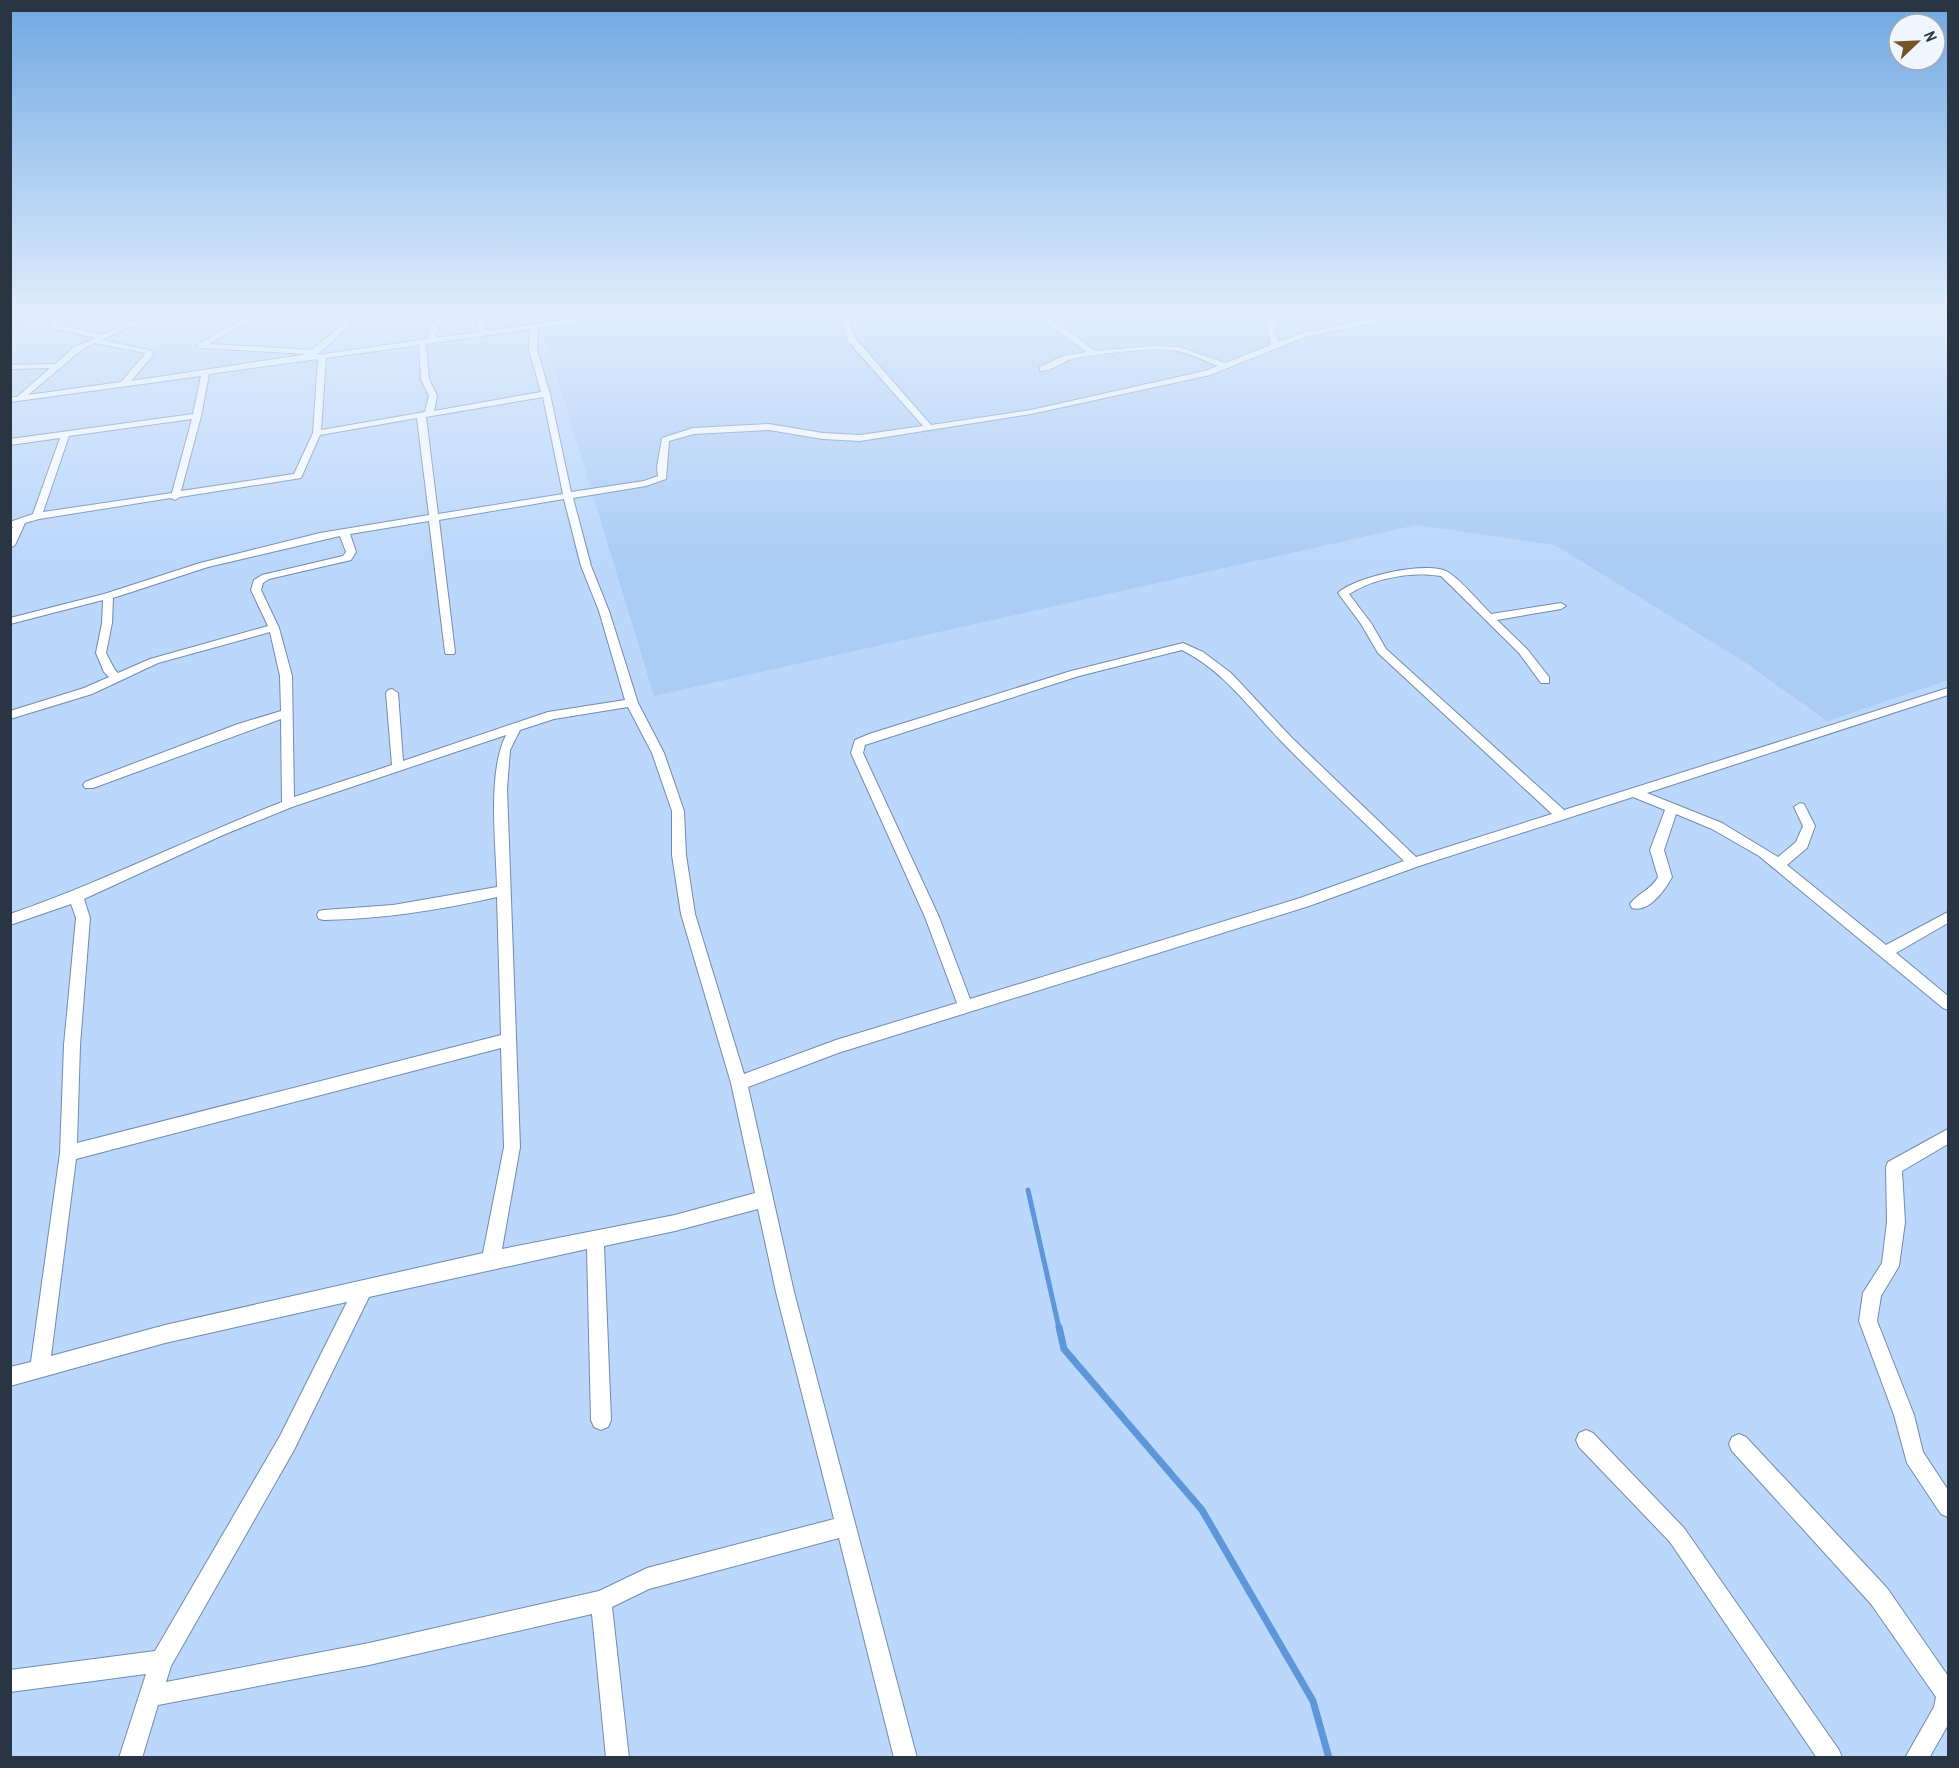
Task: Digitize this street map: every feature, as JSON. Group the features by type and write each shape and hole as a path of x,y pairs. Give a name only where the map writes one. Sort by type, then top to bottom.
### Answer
{"street":[{"path":"15,399 55,394"},
{"path":"175,497 202,394"},
{"path":"10,545 15,524 37,516 175,497 298,476 317,433 317,394"},
{"path":"432,394 433,396 425,414 433,519 450,652"},
{"path":"317,433 546,394 567,496 586,566 604,611 632,703 670,782 678,811 679,855 688,914 739,1083 784,1292 906,1758"},
{"path":"899,394 930,429"},
{"path":"10,621 108,596 204,565 344,532 646,483 663,477 661,466 665,440 679,434 769,427 824,436 860,438 1031,412 1121,394"},
{"path":"10,442 197,416"},
{"path":"37,516 65,435"},
{"path":"288,804 286,676 274,628 256,590 258,582 266,577 347,558 351,552 344,532"},
{"path":"1545,680 1523,651 1449,577 1435,571 1394,576 1360,585 1343,593 1366,623 1382,651 1562,816"},
{"path":"108,596 107,623 101,654 110,672 118,678"},
{"path":"1488,618 1561,606"},
{"path":"10,716 88,691 154,661 274,628"},
{"path":"966,1007 932,917 857,753 859,743 873,737 1075,674 1183,646 1194,650 1226,674 1287,740 1414,863"},
{"path":"739,1083 836,1047 1304,902 1414,863 1948,691"},
{"path":"392,693 398,768"},
{"path":"10,920 76,897 218,832 288,804 552,715 632,703"},
{"path":"88,785 242,727 286,713"},
{"path":"491,1260 512,1147 501,789 504,750 515,728"},
{"path":"498,735 504,750"},
{"path":"1636,793 1717,826 1779,864 1948,1004"},
{"path":"1779,864 1802,845 1809,826 1800,807"},
{"path":"1636,904 1658,890 1665,878 1657,850 1672,809"},
{"path":"324,915 370,915 423,909 505,890"},
{"path":"40,1367 68,1153 72,1045 83,918 76,897"},
{"path":"1885,953 1948,917"},
{"path":"68,1153 510,1039"},
{"path":"1948,1136 1894,1167 1896,1222 1890,1266 1872,1293 1868,1321 1904,1415 1914,1456 1948,1507"},
{"path":"10,1377 165,1334 491,1260 675,1223 764,1199"},
{"path":"595,1239 601,1420"},
{"path":"130,1758 161,1661 287,1443 363,1289"},
{"path":"1586,1440 1677,1534 1832,1758"},
{"path":"1738,1444 1879,1596 1948,1694 1944,1711 1916,1758"},
{"path":"149,1695 369,1654 601,1601 647,1579 846,1526"},
{"path":"601,1601 618,1758"},
{"path":"10,1680 161,1661"}],"shaded area":[{"path":"562,394 1948,394 1948,680 1827,721 1743,661 1555,545 1416,525 654,696"}],"waterway":[{"path":"1028,1190 1059,1328"},
{"path":"1059,1327 1064,1349 1202,1510 1313,1701 1329,1758"}]}
